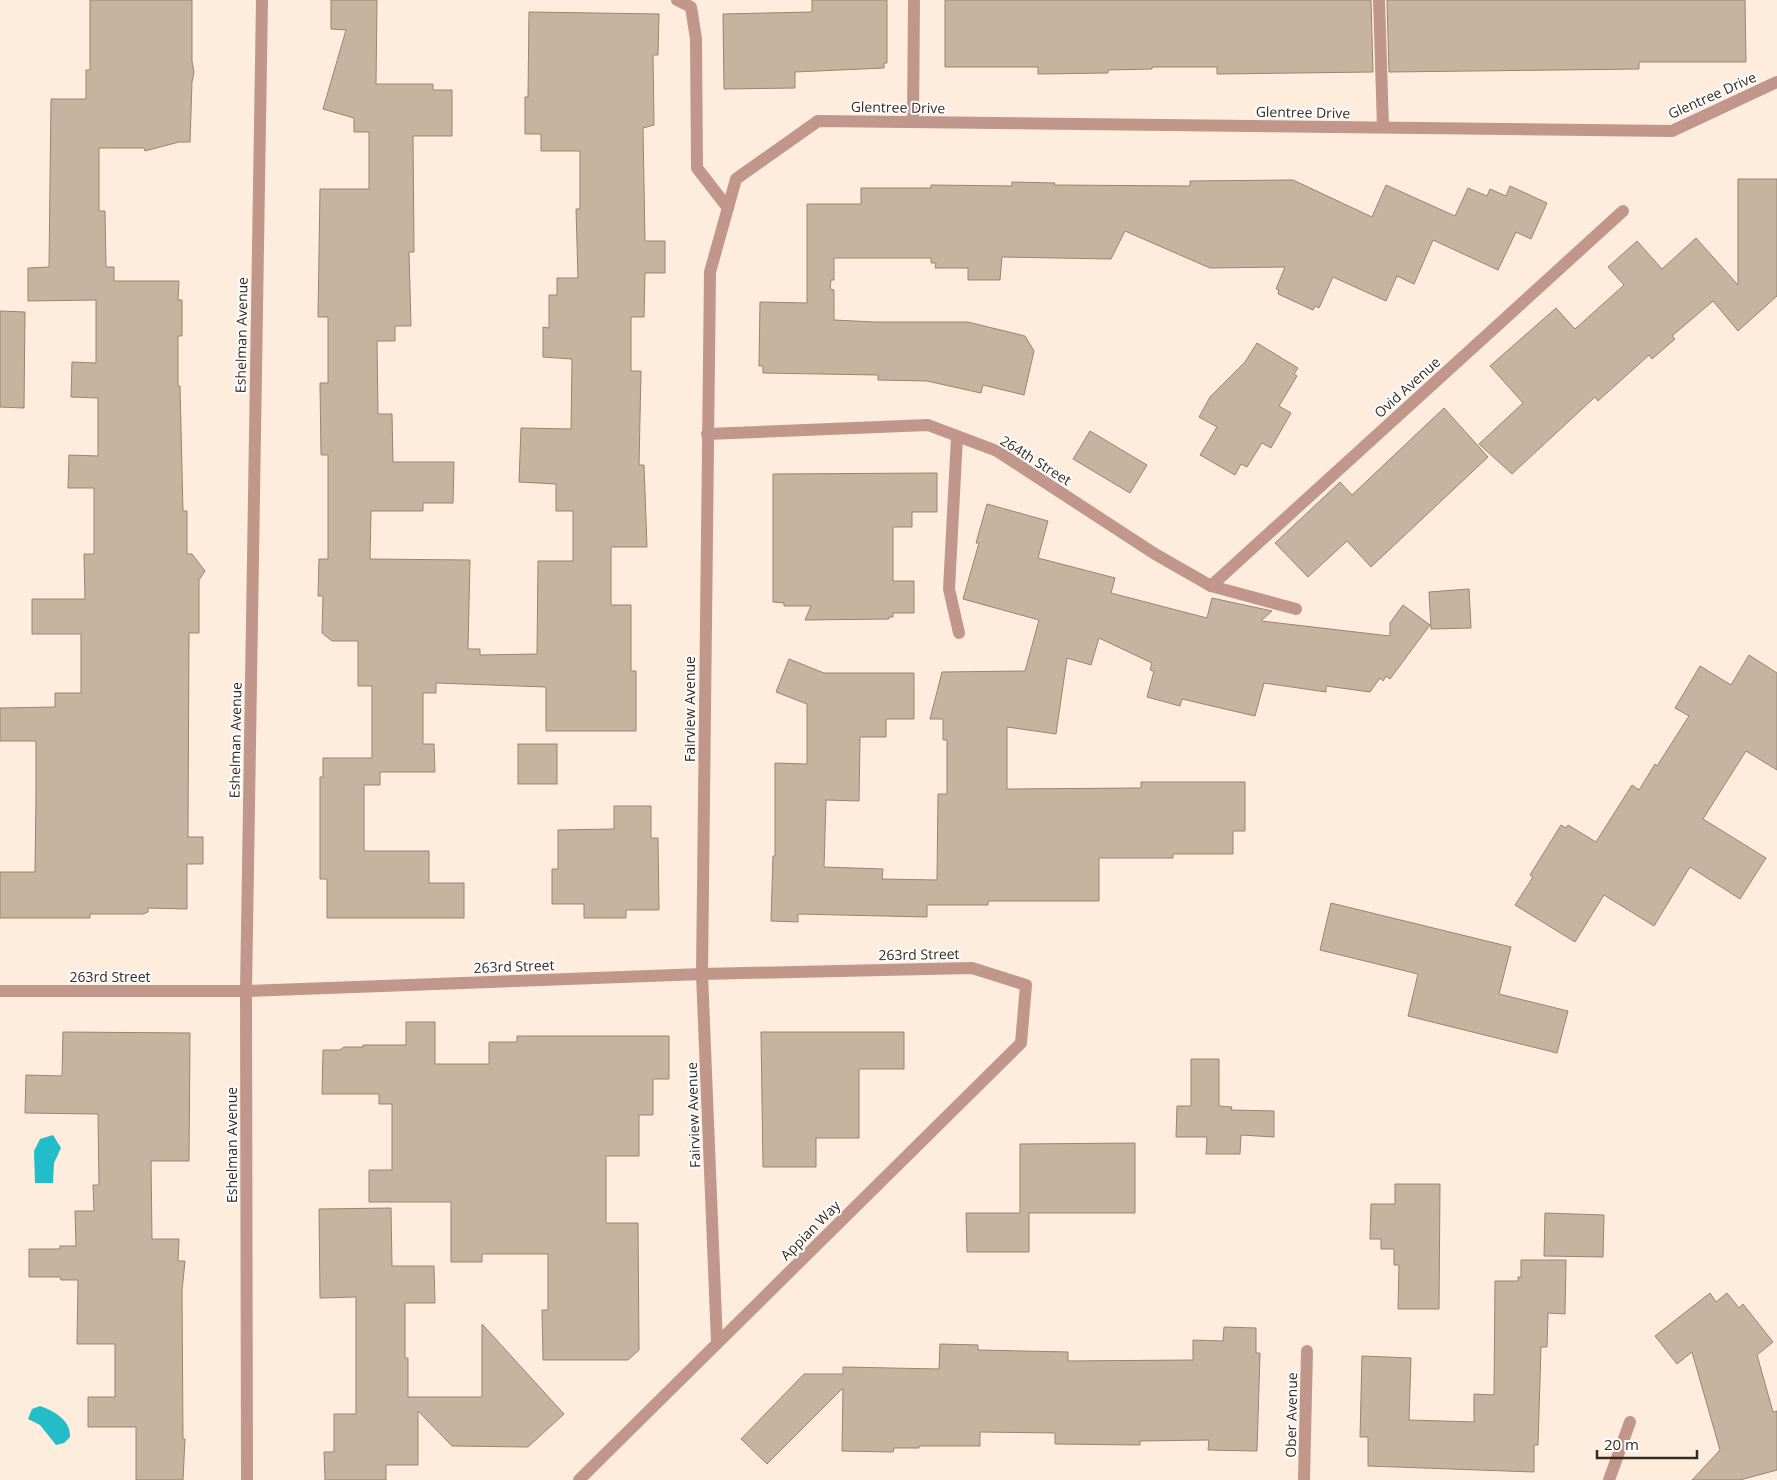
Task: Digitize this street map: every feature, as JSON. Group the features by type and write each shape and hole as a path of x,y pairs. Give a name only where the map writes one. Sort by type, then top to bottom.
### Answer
{"street":[{"name":"Eshelman Avenue","path":"248,1480 246,991 262,0"},
{"path":"677,0 691,6 696,39 697,168 728,208"},
{"path":"913,122 914,0"},
{"path":"1379,0 1383,127"},
{"name":"Glentree Drive","path":"818,121 1672,131 1777,82"},
{"name":"Fairview Avenue","path":"717,1343 702,974 706,434 710,272 736,179 818,121"},
{"name":"Ovid Avenue","path":"1211,586 1623,211"},
{"name":"264th Street","path":"706,434 928,425 997,452 1156,554 1211,586 1296,609"},
{"path":"957,437 949,589 959,633"},
{"name":"263rd Street","path":"0,991 246,991 702,974 972,968 1026,985"},
{"name":"Appian Way","path":"579,1480 1021,1043 1026,985"},
{"name":"Ober Avenue","path":"1304,1480 1307,1351"},
{"path":"1609,1480 1630,1422"}],"water":[{"path":"53,1135 61,1148 54,1163 53,1183 35,1183 34,1151 40,1139"},
{"path":"40,1406 65,1421 70,1431 70,1437 64,1443 56,1445 40,1425 28,1419 32,1409"}],"building":[{"path":"90,0 192,0 192,61 194,72 190,142 179,142 145,151 144,148 99,148 99,211 105,211 106,267 114,267 114,281 179,281 178,300 182,300 182,336 178,336 178,386 180,386 183,511 187,511 187,554 192,554 205,571 199,580 199,633 189,633 188,837 203,837 203,864 187,864 187,909 148,908 148,912 143,914 90,914 90,918 0,918 0,872 35,872 36,741 0,741 0,708 55,707 55,693 81,693 81,634 32,634 32,599 85,599 84,554 94,554 94,488 68,488 69,455 98,456 98,398 71,397 72,362 96,363 96,300 28,301 28,268 49,267 51,99 86,99 86,70 90,70"},
{"path":"331,0 377,0 376,84 433,84 433,90 452,90 452,136 413,136 414,252 409,252 411,326 395,326 395,341 377,341 378,414 392,414 393,462 454,462 453,503 423,503 423,511 371,511 370,559 470,560 468,649 480,649 480,655 537,654 538,561 573,561 573,511 556,511 556,484 519,482 521,428 571,429 572,359 543,357 543,327 549,328 549,295 557,295 557,278 578,278 576,209 580,209 580,151 541,151 541,134 525,134 525,97 528,97 529,12 659,14 658,55 653,55 654,125 643,128 645,241 665,241 665,273 645,273 644,317 631,317 631,371 641,371 639,465 644,465 647,547 611,547 611,605 631,605 631,671 636,671 636,731 546,731 546,687 436,683 436,693 423,693 423,744 434,744 435,772 380,772 380,785 364,785 364,851 429,851 429,883 464,883 464,918 327,918 327,879 320,879 320,777 323,777 323,758 372,758 372,686 358,686 358,641 332,641 322,633 323,596 318,596 319,559 328,559 328,455 321,455 320,383 328,383 328,317 318,317 320,189 369,189 369,132 354,132 354,118 323,109 346,30 331,29"},
{"path":"812,0 887,0 887,63 884,63 884,68 795,72 795,88 724,89 723,14 812,12"},
{"path":"945,0 1371,0 1373,72 1217,74 1217,67 1152,67 1152,69 1108,70 1108,73 1038,74 1038,67 945,67"},
{"path":"1387,0 1745,0 1746,62 1639,62 1639,69 1389,72"},
{"path":"1738,179 1777,179 1777,296 1738,331 1713,301 1672,336 1675,339 1652,359 1649,355 1598,401 1595,397 1512,474 1479,444 1523,403 1490,366 1556,308 1575,329 1624,285 1608,267 1637,241 1662,269 1696,238 1738,285"},
{"path":"1293,180 1372,217 1386,185 1455,216 1468,188 1487,196 1490,189 1506,196 1510,186 1547,203 1531,239 1516,232 1498,270 1433,240 1414,284 1397,276 1386,301 1333,277 1319,308 1315,306 1313,310 1278,294 1279,290 1276,289 1285,267 1210,268 1125,231 1111,259 1002,257 1000,280 968,280 968,268 935,268 936,263 931,263 931,258 834,258 834,280 831,280 830,289 834,290 834,320 968,322 1025,336 1034,351 1024,395 983,385 981,393 927,381 878,380 878,375 763,373 763,366 759,366 760,302 807,303 807,204 861,204 861,188 931,188 931,185 1012,186 1012,182 1055,183 1054,185 1190,186 1190,181"},
{"path":"0,311 25,312 24,408 0,407"},
{"path":"1257,343 1298,368 1294,374 1297,376 1279,406 1291,413 1271,448 1262,443 1247,467 1241,464 1235,475 1200,455 1217,427 1199,417 1210,397 1245,362"},
{"path":"1444,408 1488,457 1371,567 1347,541 1308,577 1275,543 1340,482 1352,495"},
{"path":"1090,431 1147,465 1130,493 1073,459"},
{"path":"937,473 937,512 912,512 912,527 893,527 893,581 914,581 914,613 893,613 893,617 889,617 889,619 805,620 811,606 784,606 784,603 773,602 773,474"},
{"path":"987,504 1048,521 1038,558 1115,578 1111,593 1207,618 1212,598 1272,611 1261,621 1390,636 1390,623 1403,605 1430,625 1390,679 1386,676 1383,681 1380,678 1370,692 1326,686 1326,692 1264,683 1255,716 1182,699 1180,706 1147,697 1154,671 1150,670 1152,663 1099,638 1091,665 1067,658 1056,734 1007,727 1007,789 1141,788 1141,782 1245,782 1245,831 1233,831 1233,854 1173,854 1173,858 1099,858 1099,901 988,901 988,905 927,905 927,917 798,914 798,922 771,921 773,856 775,856 775,763 807,764 807,704 776,692 789,659 824,673 914,673 914,719 886,719 886,737 860,737 859,801 826,800 824,867 883,869 882,879 937,880 938,794 947,794 947,740 943,740 943,719 930,719 942,672 1025,671 1039,620 963,599 979,543 976,543"},
{"path":"1469,589 1471,628 1431,629 1429,592"},
{"path":"1749,655 1777,673 1777,770 1746,751 1703,819 1766,858 1740,899 1690,867 1654,926 1604,895 1575,942 1515,905 1533,877 1530,875 1561,825 1566,828 1568,825 1596,842 1632,785 1639,790 1689,716 1675,708 1700,666 1731,685"},
{"path":"518,744 557,744 557,784 518,784"},
{"path":"614,806 651,806 651,838 658,838 659,910 626,910 626,918 584,918 584,904 552,904 552,869 558,869 558,830 614,829"},
{"path":"1331,903 1511,947 1499,994 1568,1011 1557,1053 1408,1016 1418,974 1320,950"},
{"path":"406,1022 435,1022 435,1064 489,1064 489,1042 517,1042 517,1036 669,1036 669,1079 653,1079 653,1115 639,1115 639,1156 606,1156 606,1223 638,1223 639,1350 628,1360 543,1360 542,1310 548,1310 548,1254 482,1254 482,1262 451,1262 451,1202 369,1202 369,1170 392,1170 392,1104 379,1104 379,1094 322,1094 323,1050 340,1050 344,1047 363,1047 363,1045 406,1045"},
{"path":"63,1032 190,1033 189,1161 151,1161 152,1239 179,1239 178,1261 185,1261 182,1291 183,1439 185,1439 183,1480 136,1480 136,1427 88,1427 88,1397 115,1397 115,1344 77,1344 78,1280 61,1280 60,1277 29,1277 29,1249 60,1249 60,1246 76,1246 75,1211 94,1211 93,1185 99,1185 98,1114 25,1113 26,1075 62,1076"},
{"path":"761,1032 904,1032 904,1069 859,1069 859,1138 816,1138 816,1167 763,1167"},
{"path":"1191,1059 1219,1059 1219,1106 1232,1107 1231,1110 1274,1111 1274,1137 1241,1135 1240,1154 1206,1154 1207,1137 1176,1137 1177,1106 1191,1106"},
{"path":"1135,1143 1135,1213 1029,1213 1029,1252 967,1252 966,1213 1020,1213 1020,1144"},
{"path":"1395,1184 1440,1184 1439,1309 1398,1309 1399,1265 1394,1265 1394,1249 1381,1249 1381,1239 1370,1239 1371,1204 1395,1204"},
{"path":"391,1208 392,1266 434,1266 435,1303 405,1303 405,1358 408,1358 408,1397 482,1397 482,1324 564,1414 528,1447 452,1446 418,1411 418,1465 386,1465 386,1480 325,1480 324,1452 334,1452 334,1414 356,1414 356,1297 320,1298 319,1209"},
{"path":"1545,1213 1604,1215 1603,1257 1544,1256"},
{"path":"1521,1260 1566,1260 1565,1314 1548,1313 1547,1347 1541,1347 1538,1445 1534,1445 1534,1472 1368,1466 1368,1437 1360,1437 1362,1356 1411,1358 1409,1420 1474,1422 1474,1394 1494,1395 1495,1281 1518,1281 1518,1277 1521,1277"},
{"path":"1710,1293 1716,1302 1727,1293 1739,1308 1743,1304 1773,1342 1757,1355 1773,1412 1777,1411 1777,1470 1740,1480 1692,1480 1720,1450 1692,1352 1677,1364 1655,1336"},
{"path":"1224,1327 1256,1328 1256,1353 1260,1353 1257,1451 1208,1450 1209,1440 1140,1441 1140,1445 1055,1444 1055,1433 980,1432 980,1446 919,1446 919,1448 894,1448 893,1452 842,1451 843,1388 767,1464 741,1439 804,1374 843,1374 843,1367 939,1369 940,1344 978,1345 978,1350 1068,1352 1068,1361 1193,1360 1193,1340 1223,1341"}]}
